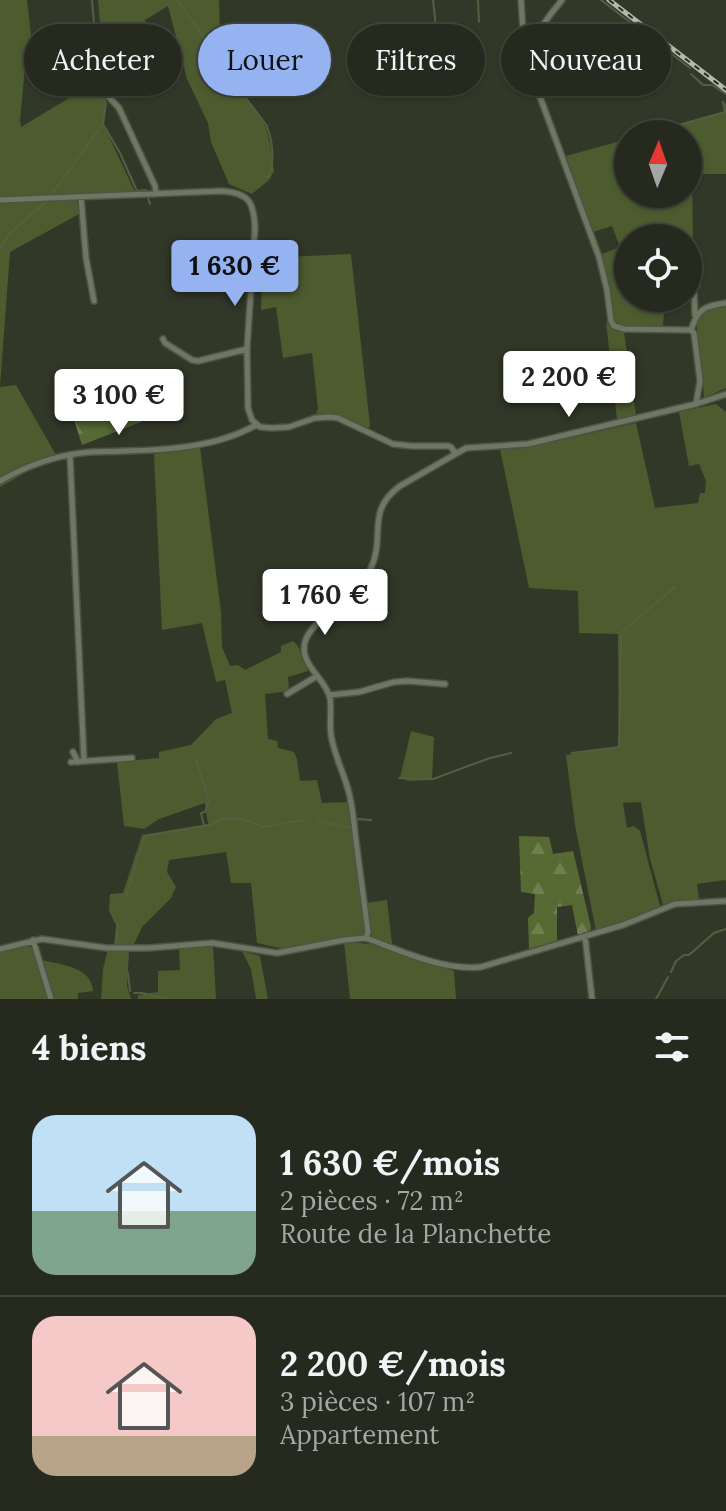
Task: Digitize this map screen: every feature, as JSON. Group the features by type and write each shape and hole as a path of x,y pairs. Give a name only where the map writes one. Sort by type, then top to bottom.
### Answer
{"street":[{"path":"521,0 523,24"},
{"path":"545,24 562,0"},
{"path":"108,96 119,108 156,194"},
{"path":"539,96 599,257 614,326 624,329 691,330"},
{"path":"0,200 233,192 245,197 253,208 255,241 247,349 248,408 256,425 264,428 289,427 315,418 330,417 346,421 393,444 445,445 455,453"},
{"path":"81,197 86,258 94,301"},
{"path":"695,316 706,307 726,303"},
{"path":"691,330 695,312"},
{"path":"691,330 694,333 700,381 696,404"},
{"path":"163,339 198,361 247,349"},
{"path":"366,938 368,932 351,804 331,736 329,695 306,658 305,641 316,625 365,580 374,561 381,507 400,486 455,453 475,446 528,444 726,394"},
{"path":"0,481 36,464 70,455 156,450 209,442 256,425"},
{"path":"70,455 78,762"},
{"path":"287,694 317,676"},
{"path":"329,695 407,681 445,684"},
{"path":"73,752 78,762"},
{"path":"78,762 132,758"},
{"path":"0,949 33,940 54,939 107,948 212,943 277,953 366,938 433,961 469,968 623,925 675,904 726,901"},
{"path":"585,936 592,999"},
{"path":"33,940 51,999"}],"green space":[{"path":"0,0 27,0 30,24 24,24 21,127 72,96 102,96 106,103 103,124 135,192 0,197"},
{"path":"98,0 219,0 220,24 198,24 198,96 245,96 266,127 274,171 269,180 252,194 229,184 211,142 208,123 187,79 182,60 182,24 173,24 168,6 145,20 147,24 100,24"},
{"path":"723,102 726,104 726,174 702,174 702,120 696,120 725,112"},
{"path":"614,143 614,208 692,208 693,224 614,224 614,231 612,226 593,232 566,156"},
{"path":"75,200 79,203 79,214 10,252 0,387 0,203"},
{"path":"614,249 614,312 664,312 663,326 622,327 614,320 602,254"},
{"path":"351,254 370,425 367,431 342,417 316,414 312,353 283,358 276,307 261,310 263,258"},
{"path":"717,306 726,306 726,388 704,398 697,320"},
{"path":"606,322 616,331 624,332 636,415 617,419"},
{"path":"16,385 56,455 25,464 23,474 0,487 0,387"},
{"path":"140,395 151,418 82,445 73,416"},
{"path":"716,404 726,412 726,882 697,884 699,899 663,904 650,859 641,802 623,803 627,828 634,826 640,831 660,906 596,931 575,825 566,755 619,747 618,634 579,633 578,591 529,588 500,449 526,448 636,423 655,508 698,503 700,493 705,493 706,481 699,464 689,466 679,412"},
{"path":"200,447 221,612 222,647 230,666 238,665 245,670 281,652 281,646 293,641 298,646 308,671 288,677 289,691 265,694 268,739 277,741 278,748 294,752 300,781 317,780 322,803 349,802 366,932 362,935 284,949 257,943 251,883 231,883 226,852 169,860 167,872 176,887 171,898 142,927 134,944 114,945 116,925 109,911 110,894 123,893 142,835 208,824 205,803 159,819 144,829 124,826 117,762 159,758 159,752 191,745 216,719 232,713 225,680 216,682 202,623 162,630 154,454"},
{"path":"411,731 434,737 432,780 409,781 400,778"},
{"path":"519,836 549,837 553,854 573,851 590,932 578,936 572,905 557,907 557,941 529,949 528,918 534,913 535,894 521,892"},
{"path":"387,900 390,945 372,938 366,903"},
{"path":"344,942 370,944 454,971 456,999 350,999"},
{"path":"25,945 33,948 48,999 0,999 0,952"},
{"path":"213,946 216,999 138,999 138,995 158,992 158,971 180,970 179,948"},
{"path":"108,949 127,950 129,953 127,986 131,999 101,999"},
{"path":"242,951 260,956 268,999 256,999 251,969"},
{"path":"42,960 82,972 93,991 78,993 78,999 54,999"}],"waterway":[{"path":"51,195 103,124 106,103 99,83 92,0"},
{"path":"177,0 267,126 273,157 269,176 266,177"},
{"path":"433,0 436,24"},
{"path":"478,0 479,22"},
{"path":"601,0 690,68"},
{"path":"691,74 703,85 712,85 726,94"},
{"path":"696,120 725,112 723,102"},
{"path":"103,124 137,191 146,190"},
{"path":"148,198 150,204"},
{"path":"0,249 10,233 47,201"},
{"path":"622,632 675,587"},
{"path":"572,753 619,747 621,636"},
{"path":"399,778 433,779 511,753"},
{"path":"196,760 209,801 205,812 201,813 204,826"},
{"path":"126,896 145,836 210,825 223,819 243,819 263,827 304,820"},
{"path":"356,824 358,819 371,820"},
{"path":"318,821 351,828"},
{"path":"117,945 118,924"},
{"path":"671,972 676,961 689,955 714,933 726,929"},
{"path":"128,973 130,991"},
{"path":"656,999 668,977"},
{"path":"134,993 166,999"}],"railway":[{"path":"609,0 726,90"}]}
